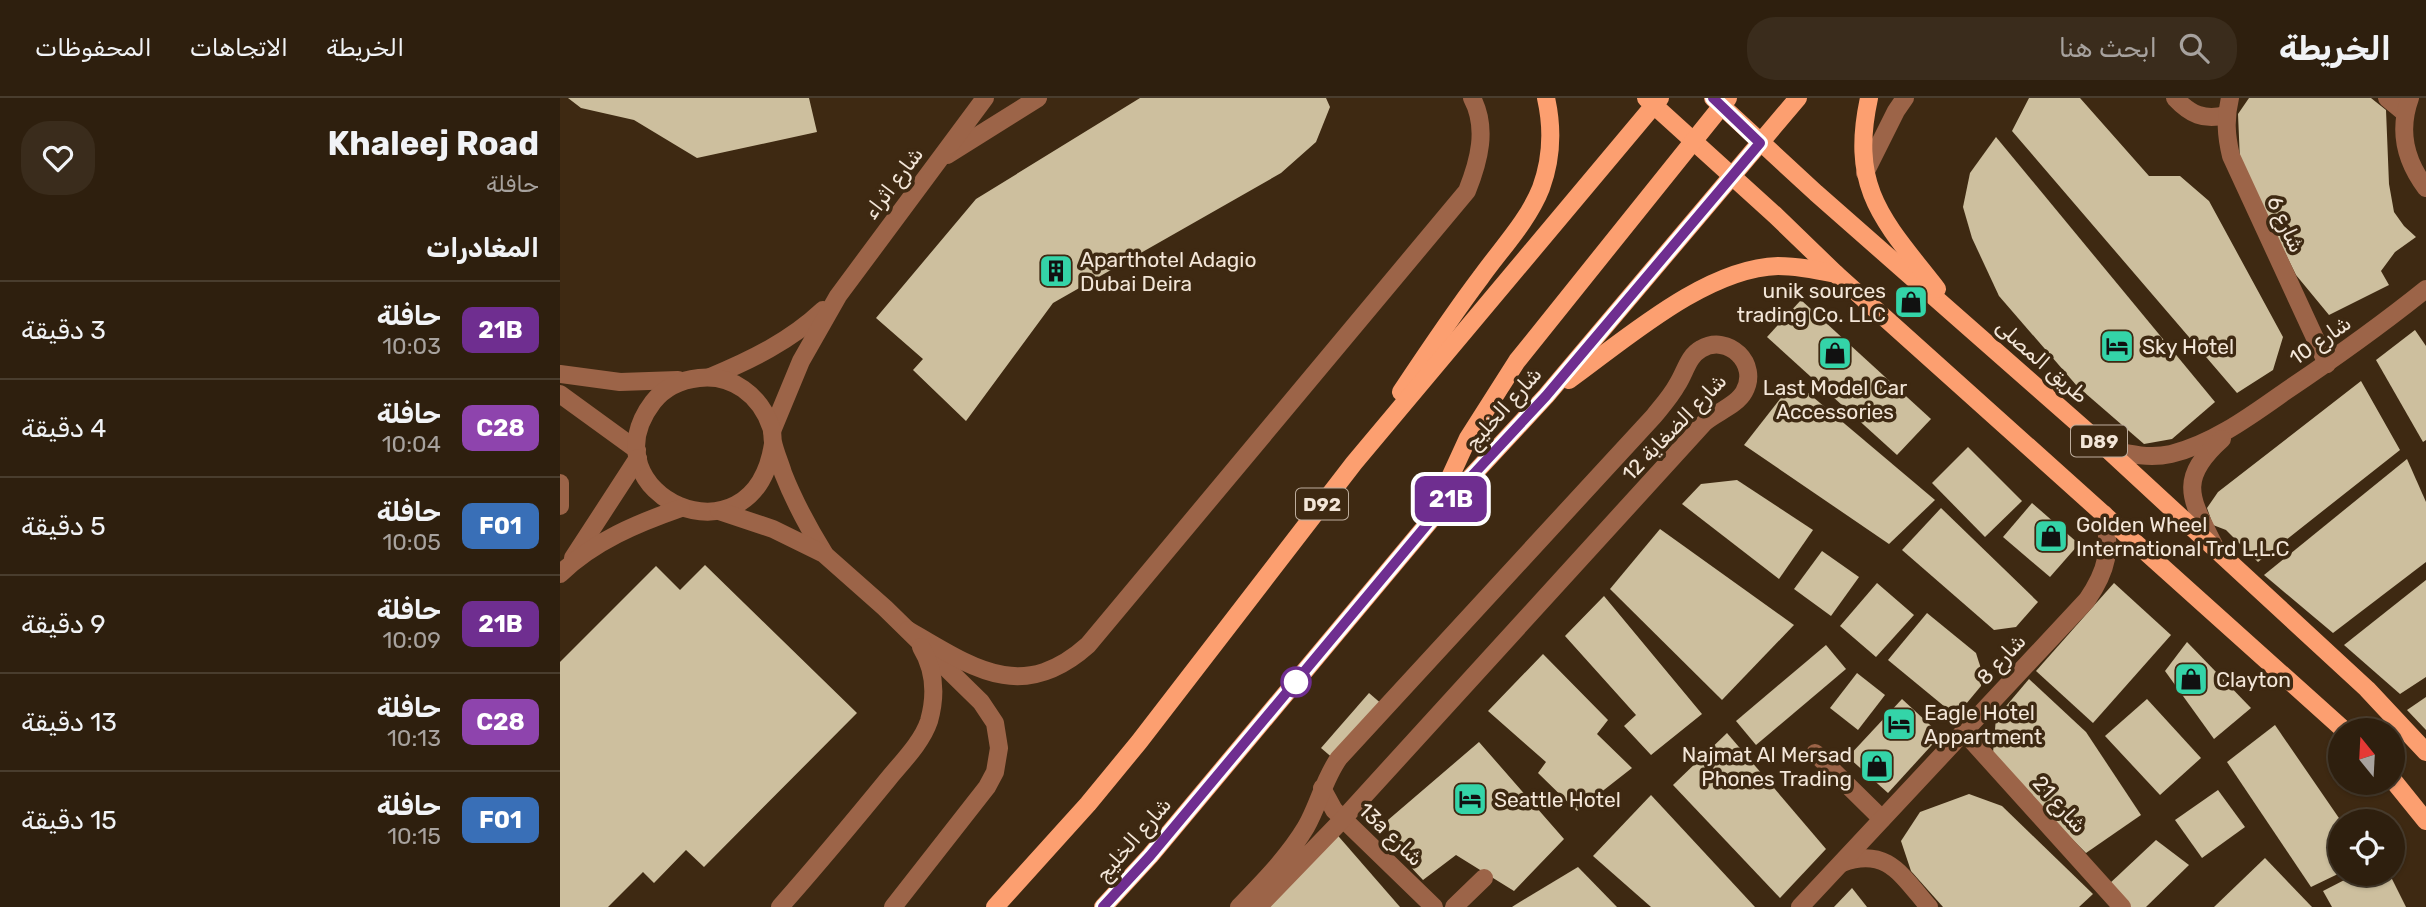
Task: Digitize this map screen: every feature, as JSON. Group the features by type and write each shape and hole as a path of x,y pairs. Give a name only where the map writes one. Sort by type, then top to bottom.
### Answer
{"main road":[{"path":"1354,463 1438,335 1524,219 1540,189 1550,157 1551,123 1546,98"},
{"name":"شارع الخليج","path":"1103,907 1150,856 1430,521 1546,396 1798,98"},
{"path":"1869,98 1861,145 1865,173 1874,200 1887,225 1963,322"},
{"name":"D92","path":"995,907 1080,813 1139,742 1354,463 1653,100"},
{"name":"D89","path":"1653,100 1693,141 1836,274 2331,718"},
{"path":"1430,521 1468,438 1511,370 1693,141 1721,101"},
{"name":"طريق المصلى","path":"1721,101 1760,143 2107,449 2367,689 2426,752"},
{"path":"1546,396 1676,303 1709,283 1746,271 1776,266 1806,267 1836,274"},
{"path":"2405,795 2426,821"}],"street":[{"name":"شارع اثراء","path":"773,437 801,361 838,296 985,98"},
{"path":"938,161 1038,98"},
{"path":"908,630 964,663 989,674 1015,677 1059,667 1088,645 1467,191 1479,163 1481,133 1472,98"},
{"path":"1865,173 1905,98"},
{"path":"2175,98 2192,113 2203,118 2228,107"},
{"path":"2387,98 2407,106 2404,143 2413,171 2426,188"},
{"name":"شارع 6","path":"2228,107 2226,136 2238,175 2327,363"},
{"name":"شارع 10","path":"2107,449 2136,456 2168,454 2199,444 2238,424 2327,363 2426,289"},
{"name":"شارع اثراء","path":"710,377 779,344 810,322 838,296"},
{"name":"12 شارع الضغاية","path":"1239,907 1297,843 1339,758 1654,416 1677,386 1691,357 1702,348 1715,345 1728,346 1740,354 1747,365 1749,379 1744,392 1735,402 1719,410 1705,422 1343,819 1258,907"},
{"path":"560,374 620,382 710,377 727,380 750,394 766,414 795,500 824,554"},
{"path":"688,379 671,386 656,398 645,413 639,431 638,454 644,474 653,489 666,500 681,508 700,512 719,511 736,505 751,494 763,480 770,463 773,437"},
{"path":"560,394 638,454"},
{"name":"شارع 10","path":"2217,552 2196,509 2192,484 2200,460 2238,424"},
{"path":"562,571 638,454"},
{"path":"560,483 560,506"},
{"path":"562,571 620,532 681,508"},
{"path":"719,511 773,529 824,554 908,630 981,702 995,723 999,748 995,772 987,787 893,907"},
{"name":"شارع 8","path":"1800,907 2087,600 2100,581 2107,559 2108,536 2104,514"},
{"path":"780,907 916,745 928,723 934,699 932,674 923,650 908,630"},
{"name":"شارع 21","path":"1964,732 2122,907"},
{"path":"1815,753 1882,819"},
{"name":"13a شارع","path":"1322,788 1326,800 1343,819 1434,907"},
{"path":"1841,863 1857,857 1874,858 1889,863 1929,907"},
{"path":"1454,907 1484,878"}],"building":[{"path":"568,98 809,98 817,132 697,158 634,120 581,108"},
{"path":"1140,98 1326,98 1330,107 1316,142 1281,173 1053,303 966,421 913,370 923,359 876,318 976,199"},
{"path":"2029,98 2080,98 2149,176 2180,176 2209,201 2283,337 2273,370 2237,393 2012,131"},
{"path":"2249,98 2371,98 2386,110 2389,184 2394,212 2416,237 2395,252 2381,271 2389,285 2329,315 2296,275 2240,161 2238,114"},
{"path":"1996,137 2215,402 2172,439 2144,444 2077,386 1999,296 1972,238 1963,207 1970,173"},
{"path":"1801,300 1931,419 1897,455 1767,337"},
{"path":"2415,330 2426,346 2426,440 2423,442 2376,360"},
{"path":"1794,381 1935,500 1889,544 1744,445"},
{"path":"2361,381 2400,450 2258,562 2226,530 2213,525 2207,508 2218,492"},
{"path":"1968,447 2022,501 1985,537 1932,483"},
{"path":"2407,459 2426,502 2426,562 2333,633 2264,575"},
{"path":"1737,480 1813,530 1779,579 1682,504 1701,484"},
{"path":"2032,503 2079,544 2050,577 2003,537"},
{"path":"1941,508 2038,602 2016,627 1994,630 1902,550"},
{"path":"1660,529 1794,625 1722,700 1610,589"},
{"path":"1822,551 1859,577 1831,616 1794,589"},
{"path":"705,565 857,713 704,867 686,850 654,883 643,872 608,907 560,907 560,662 656,566 680,590"},
{"path":"2426,580 2426,677 2400,694 2344,645"},
{"path":"1877,583 1914,615 1876,657 1840,626"},
{"path":"2114,583 2171,635 2093,723 2036,671"},
{"path":"1604,596 1702,714 1651,755 1624,726 1636,715 1565,636"},
{"path":"1927,613 1976,653 1982,672 1981,686 1956,716 1888,660"},
{"path":"2187,642 2251,708 2214,739 2165,671"},
{"path":"1826,645 1846,669 1756,745 1736,721"},
{"path":"1543,654 1608,720 1597,734 1632,768 1577,811 1538,773 1546,762 1488,711"},
{"path":"1857,673 1885,695 1858,730 1830,708"},
{"path":"2029,679 2086,732 2141,815 2086,853 2023,790 1993,753 1996,718"},
{"path":"1369,693 1384,706 1335,760 1321,748"},
{"path":"2426,697 2426,730 2407,710"},
{"path":"1902,699 1941,735 1888,793 1848,757"},
{"path":"2147,699 2201,758 2160,795 2105,736"},
{"path":"2275,725 2333,809 2328,809 2328,879 2311,887 2227,762"},
{"path":"1727,733 1826,849 1780,898 1673,785"},
{"path":"1479,742 1564,839 1514,891 1456,855 1423,880 1390,845 1388,820"},
{"path":"2218,790 2245,827 2202,858 2175,820"},
{"path":"1969,794 2002,806 2093,894 2079,907 1943,907 1911,871 1901,841 1920,812"},
{"path":"1651,795 1755,907 1651,907 1593,856"},
{"path":"1333,830 1400,907 1262,907"},
{"path":"2156,840 2189,865 2146,907 2130,907 2108,885"},
{"path":"2265,858 2312,907 2214,907"},
{"path":"1578,867 1617,907 1512,907 1515,905"},
{"path":"2333,886 2396,886 2406,907 2332,907 2323,891"},
{"path":"1852,888 1867,907 1834,907"}],"bus line":[{"name":"21B","path":"1103,907 1150,856 1430,521 1546,396 1760,143 1713,98"}],"place":[{"name":"Aparthotel Adagio Dubai Deira","path":"1056,271"},
{"name":"unik sources trading Co. LLC","path":"1911,302"},
{"name":"Sky Hotel","path":"2117,346"},
{"name":"Last Model Car Accessories","path":"1835,353"},
{"name":"Golden Wheel International Trd L.L.C","path":"2051,536"},
{"name":"Clayton","path":"2191,679"},
{"name":"Eagle Hotel Appartment","path":"1899,724"},
{"name":"Najmat Al Mersad Phones Trading","path":"1877,766"},
{"name":"Seattle Hotel","path":"1470,799"}]}
